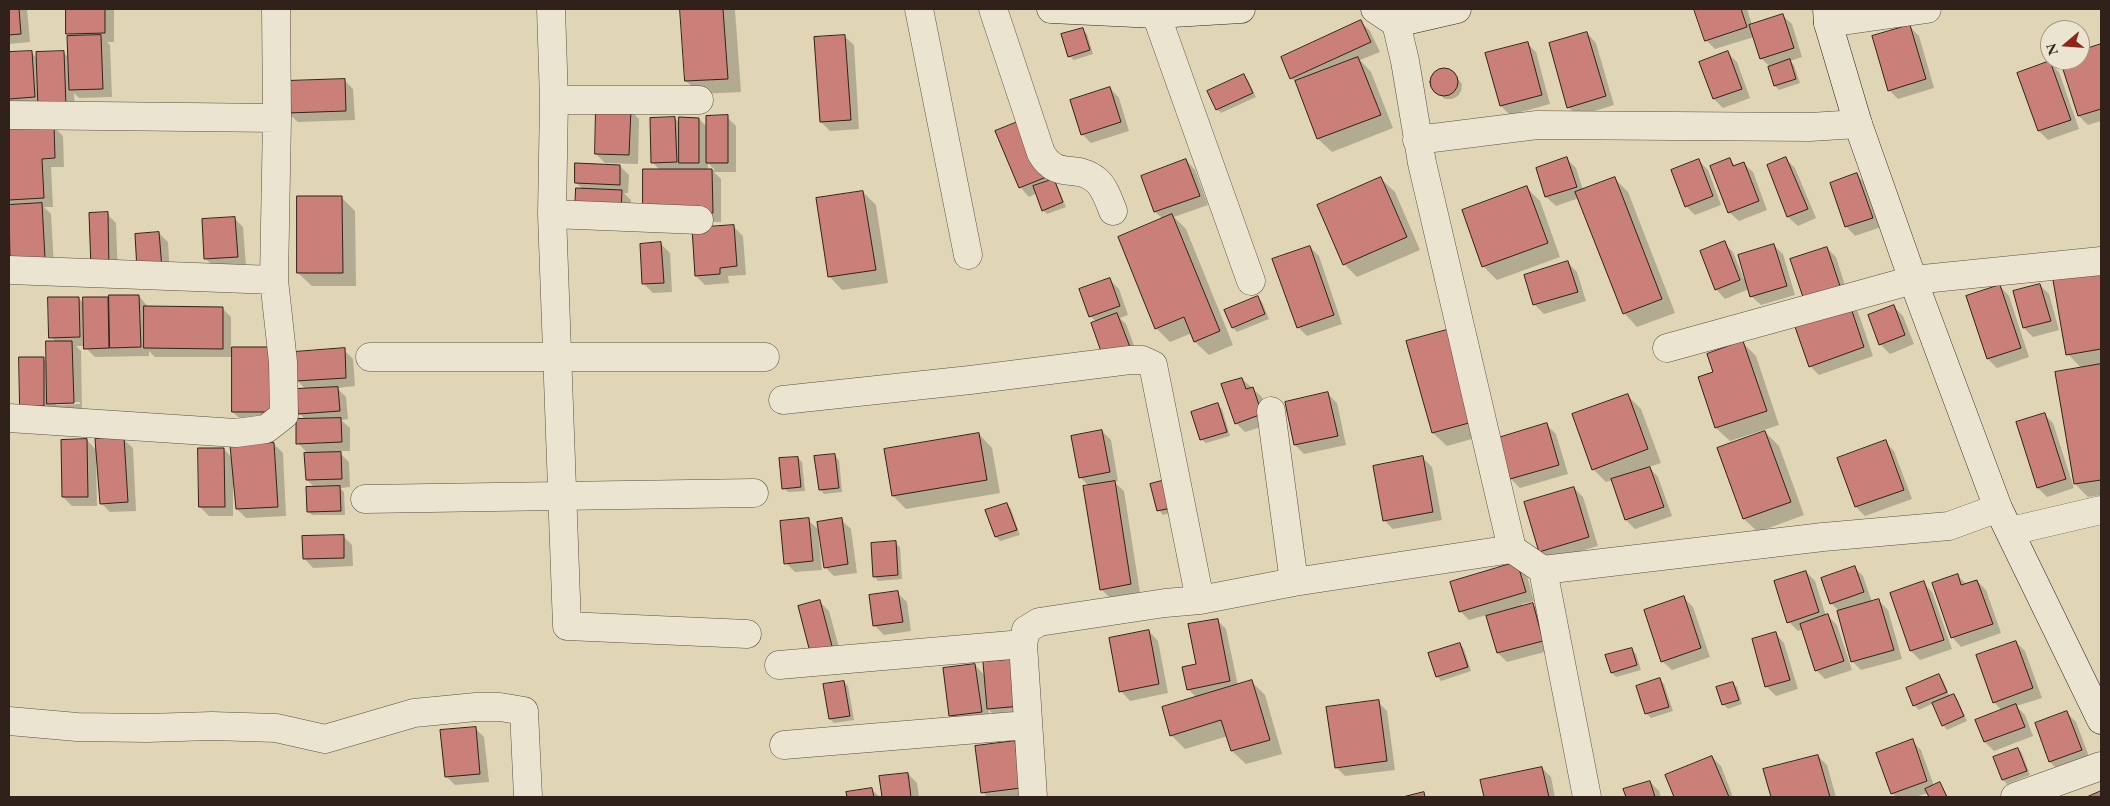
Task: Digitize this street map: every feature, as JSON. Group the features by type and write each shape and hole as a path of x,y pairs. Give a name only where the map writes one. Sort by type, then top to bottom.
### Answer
{"street":[{"path":"9,418 211,432 236,432 266,429 284,415 283,362 274,280 277,118 276,9"},
{"path":"551,9 554,100 552,214 567,626 747,634"},
{"path":"919,9 968,255"},
{"path":"993,9 1047,163 1055,168 1088,174 1098,181 1114,211"},
{"path":"1051,9 1156,14 1241,9"},
{"path":"1457,9 1386,16 1405,61 1417,140 1512,549"},
{"path":"1927,9 1828,16 1858,124 1913,280 1998,508 2011,531 2101,720"},
{"path":"1156,14 1251,281"},
{"path":"554,100 699,100"},
{"path":"9,115 277,118"},
{"path":"1417,140 1537,125 1810,127 1858,124"},
{"path":"552,214 700,220"},
{"path":"1667,348 1913,280 2101,261"},
{"path":"9,270 274,280"},
{"path":"370,357 765,357"},
{"path":"783,400 970,380 1130,360 1142,360 1153,365 1200,600"},
{"path":"1271,411 1294,582"},
{"path":"365,498 563,497 754,493"},
{"path":"1032,797 1023,644 1026,630 1039,622 1166,603 1200,600 1294,582 1512,549 1543,570 1823,537 1949,526 1998,508"},
{"path":"2011,531 2101,510"},
{"path":"1543,570 1588,797"},
{"path":"779,666 1023,644"},
{"path":"9,721 78,727 276,728 325,739 414,713 476,707 500,707 524,711 528,797"},
{"path":"784,745 1027,725"},
{"path":"2015,797 2101,766"}],"building":[{"path":"9,9 19,9 21,34 9,35"},
{"path":"66,9 105,9 105,33 66,34"},
{"path":"680,9 723,9 728,79 685,81"},
{"path":"1694,9 1741,9 1747,27 1705,41"},
{"path":"1783,14 1794,48 1760,59 1749,25"},
{"path":"1361,20 1371,42 1290,79 1281,57"},
{"path":"1910,25 1926,79 1888,91 1872,36"},
{"path":"1083,28 1090,50 1068,57 1061,34"},
{"path":"1587,32 1606,96 1567,108 1549,43"},
{"path":"101,35 103,89 69,90 67,36"},
{"path":"845,35 851,120 820,122 814,37"},
{"path":"1528,42 1542,95 1500,106 1485,53"},
{"path":"2101,44 2101,109 2078,116 2063,70 2090,70 2090,48"},
{"path":"32,51 35,97 9,99 9,52"},
{"path":"64,51 66,106 38,107 36,52"},
{"path":"1728,51 1742,89 1713,99 1699,62"},
{"path":"1358,57 1381,115 1317,139 1295,81"},
{"path":"1790,59 1796,79 1774,86 1768,67"},
{"path":"2040,65 2040,70 2053,70 2071,120 2038,131 2017,73"},
{"path":"1444,68 1454,72 1458,82 1454,92 1444,96 1434,92 1430,82 1434,72"},
{"path":"1244,74 1253,93 1216,110 1207,91"},
{"path":"345,79 346,111 287,113 286,81"},
{"path":"1110,87 1121,122 1081,135 1070,100"},
{"path":"596,107 631,109 629,155 595,154"},
{"path":"728,115 728,163 706,163 706,116"},
{"path":"675,117 677,162 651,163 650,118"},
{"path":"679,117 699,118 699,163 679,163"},
{"path":"1025,119 1049,176 1019,188 995,131"},
{"path":"54,126 55,158 42,159 44,198 9,200 9,128"},
{"path":"1567,157 1577,187 1545,197 1536,168"},
{"path":"1786,157 1808,209 1787,217 1767,165"},
{"path":"1730,158 1733,166 1744,162 1759,201 1728,213 1710,166"},
{"path":"1186,159 1200,196 1154,212 1141,176"},
{"path":"1699,159 1713,196 1685,207 1671,170"},
{"path":"575,163 620,165 620,185 575,183"},
{"path":"643,169 712,169 713,213 643,213"},
{"path":"1857,173 1873,218 1845,227 1830,183"},
{"path":"1381,177 1407,237 1343,265 1317,205"},
{"path":"1615,177 1662,299 1623,314 1575,192"},
{"path":"1054,179 1063,202 1042,211 1033,186"},
{"path":"1527,186 1548,243 1482,267 1462,210"},
{"path":"576,188 622,190 621,213 575,211"},
{"path":"863,191 876,270 828,277 816,198"},
{"path":"297,196 342,196 343,273 297,273"},
{"path":"42,203 45,258 10,260 9,205"},
{"path":"108,212 109,268 91,268 89,213"},
{"path":"1172,214 1220,331 1194,342 1184,317 1155,329 1118,237"},
{"path":"235,217 238,257 204,259 202,219"},
{"path":"734,225 737,266 720,268 720,274 695,276 692,228"},
{"path":"159,232 162,268 137,270 135,234"},
{"path":"1725,241 1740,280 1715,290 1700,251"},
{"path":"661,242 664,283 642,284 640,244"},
{"path":"1774,244 1787,286 1750,297 1738,255"},
{"path":"1310,246 1334,315 1297,328 1272,259"},
{"path":"1827,247 1841,289 1804,300 1790,259"},
{"path":"1568,261 1578,292 1533,305 1524,275"},
{"path":"2101,271 2101,349 2066,355 2053,280"},
{"path":"1110,278 1120,306 1089,317 1079,289"},
{"path":"2040,284 2051,321 2023,328 2013,291"},
{"path":"2000,285 2021,348 1987,359 1966,296"},
{"path":"109,295 139,295 141,347 110,348"},
{"path":"1258,296 1265,314 1232,328 1224,310"},
{"path":"48,297 79,297 80,337 49,338"},
{"path":"83,297 108,297 109,348 84,349"},
{"path":"1849,302 1864,347 1809,367 1793,321"},
{"path":"1894,305 1905,335 1879,345 1868,315"},
{"path":"144,306 223,307 223,349 144,348"},
{"path":"1117,313 1130,347 1103,357 1091,323"},
{"path":"1454,328 1480,420 1432,433 1406,341"},
{"path":"46,341 72,341 74,403 47,404"},
{"path":"1743,341 1767,411 1715,428 1698,377 1713,372 1707,354"},
{"path":"232,347 275,347 274,412 232,412"},
{"path":"345,348 346,378 296,381 294,352"},
{"path":"19,357 44,357 44,406 20,406"},
{"path":"2101,364 2101,480 2074,484 2055,372"},
{"path":"1242,378 1246,389 1253,387 1262,414 1235,424 1221,384"},
{"path":"338,387 340,411 298,414 296,389"},
{"path":"1328,392 1338,436 1294,445 1285,402"},
{"path":"1628,394 1648,449 1592,470 1572,414"},
{"path":"1218,403 1227,432 1200,440 1191,412"},
{"path":"2045,413 2066,479 2037,488 2016,422"},
{"path":"341,418 342,442 296,444 296,419"},
{"path":"1547,423 1559,465 1510,479 1498,438"},
{"path":"1102,430 1110,472 1079,478 1071,436"},
{"path":"1765,431 1791,502 1743,519 1717,448"},
{"path":"979,433 987,480 892,496 884,449"},
{"path":"124,437 128,502 100,504 95,439"},
{"path":"87,439 88,497 62,497 61,440"},
{"path":"1886,440 1904,490 1855,507 1837,458"},
{"path":"274,443 278,507 236,509 230,445"},
{"path":"198,448 224,448 225,507 199,507"},
{"path":"341,452 342,479 306,480 304,453"},
{"path":"835,454 839,488 819,490 814,456"},
{"path":"1423,456 1433,512 1383,521 1373,466"},
{"path":"798,457 801,487 782,489 779,458"},
{"path":"1650,467 1664,507 1625,520 1611,479"},
{"path":"1169,479 1176,507 1157,511 1150,484"},
{"path":"1115,481 1131,584 1100,590 1083,486"},
{"path":"340,486 341,511 307,512 306,487"},
{"path":"1574,487 1589,537 1539,552 1524,502"},
{"path":"1007,503 1017,530 995,537 985,510"},
{"path":"809,518 813,561 784,564 780,521"},
{"path":"842,518 848,564 824,568 817,522"},
{"path":"344,535 344,558 303,559 302,536"},
{"path":"896,541 898,575 873,577 871,543"},
{"path":"1517,562 1526,592 1459,612 1450,582"},
{"path":"1855,566 1864,592 1830,604 1821,578"},
{"path":"1806,571 1819,612 1787,623 1774,581"},
{"path":"1958,574 1961,585 1977,580 1993,624 1951,638 1932,583"},
{"path":"1924,581 1944,640 1910,651 1890,593"},
{"path":"898,591 903,622 873,626 869,595"},
{"path":"1684,596 1701,648 1661,662 1644,610"},
{"path":"1879,599 1894,650 1851,662 1837,611"},
{"path":"820,600 832,646 810,652 798,606"},
{"path":"1533,603 1543,641 1497,653 1486,616"},
{"path":"1828,614 1844,661 1815,671 1800,624"},
{"path":"1218,619 1230,681 1187,690 1182,667 1196,664 1188,624"},
{"path":"1149,630 1159,684 1119,692 1109,638"},
{"path":"1776,632 1790,680 1765,687 1752,639"},
{"path":"2016,641 2033,688 1993,703 1976,655"},
{"path":"1460,643 1468,667 1436,677 1428,653"},
{"path":"1632,648 1637,665 1611,673 1605,655"},
{"path":"1018,659 1022,706 987,709 983,662"},
{"path":"975,664 982,712 949,716 943,668"},
{"path":"1939,674 1947,692 1913,706 1906,688"},
{"path":"1660,678 1669,707 1645,714 1636,686"},
{"path":"1252,680 1270,740 1231,751 1221,720 1170,736 1162,707"},
{"path":"844,681 850,716 829,719 823,684"},
{"path":"1733,682 1739,700 1722,705 1716,687"},
{"path":"1954,694 1964,716 1942,726 1932,703"},
{"path":"1379,700 1387,761 1335,768 1326,707"},
{"path":"2016,704 2025,727 1984,742 1975,720"},
{"path":"2067,711 2082,750 2049,762 2035,723"},
{"path":"476,727 480,774 445,777 440,730"},
{"path":"1913,739 1927,781 1891,794 1876,753"},
{"path":"1015,741 1021,788 981,793 975,746"},
{"path":"2018,748 2027,771 2002,780 1993,757"},
{"path":"1818,755 1830,797 1771,797 1763,769"},
{"path":"1712,756 1729,797 1674,797 1665,775"},
{"path":"1542,767 1549,797 1484,797 1480,780"},
{"path":"908,773 911,797 882,797 879,776"},
{"path":"1650,781 1655,797 1626,797 1623,789"},
{"path":"1940,782 1947,797 1929,797 1925,789"},
{"path":"872,788 874,797 847,797 846,792"},
{"path":"2101,791 2101,797 2087,797"},
{"path":"1424,792 1425,797 1403,797"}]}
